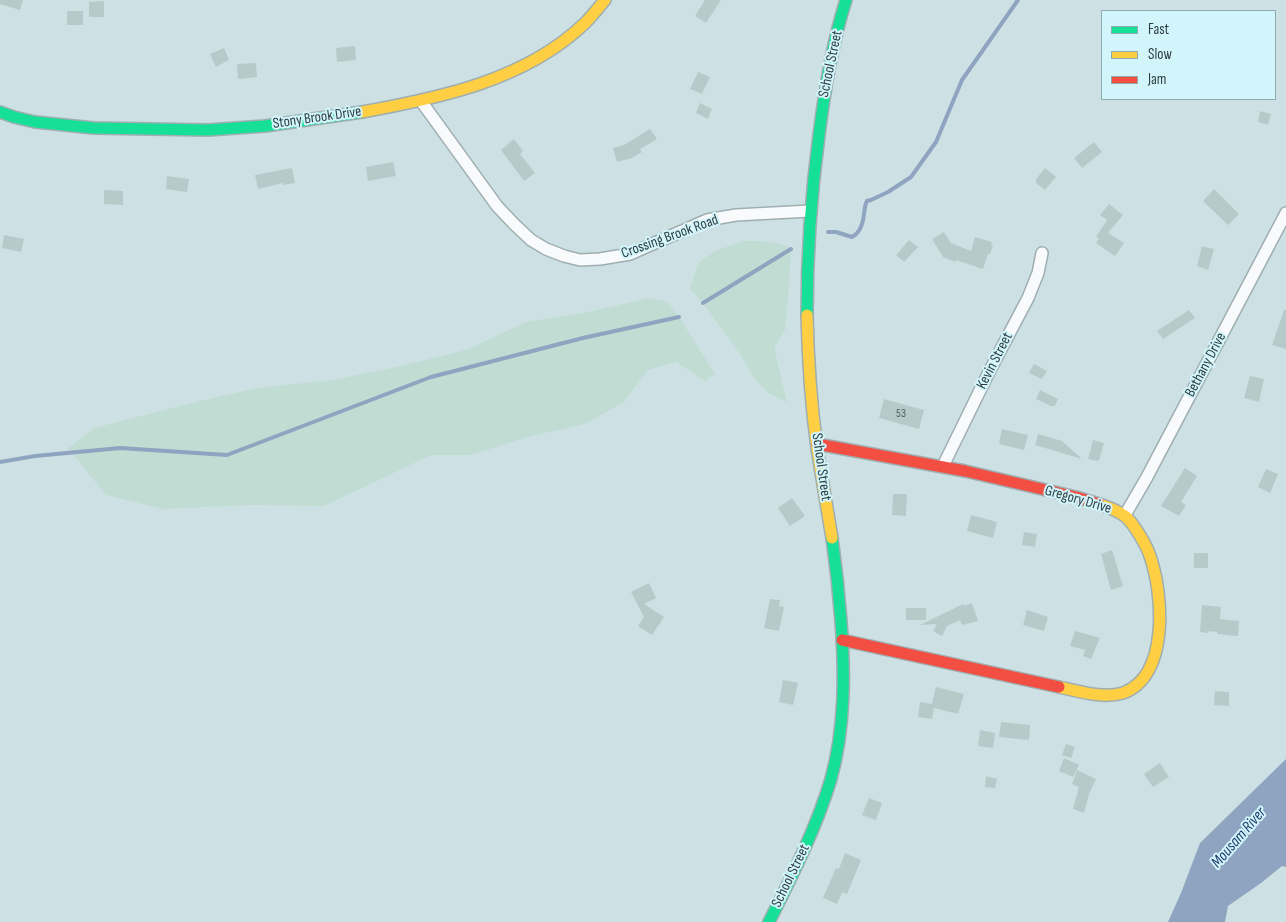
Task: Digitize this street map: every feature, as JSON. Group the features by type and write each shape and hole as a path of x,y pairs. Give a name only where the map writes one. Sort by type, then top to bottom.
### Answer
{"street":[{"name":"Stony Brook Drive","path":"0,112 35,122 94,128 208,130 277,124 421,102 484,82 517,69 540,57 562,42 584,23 605,0"},
{"name":"School Street","path":"769,922 804,852 822,807 833,771 842,714 844,681 842,640 833,544 817,444 809,362 807,314 812,180 832,50 846,0"},
{"name":"Crossing Brook Road","path":"421,102 497,206 532,240 546,249 564,256 580,260 630,254 707,220 736,214 810,211"},
{"name":"Bethany Drive","path":"1125,515 1147,477 1286,213"},
{"name":"Kevin Street","path":"943,466 984,381 1028,298 1038,273 1042,253"},
{"name":"Gregory Drive","path":"817,444 943,466 1102,504 1125,515 1142,539 1151,556 1157,583 1160,633 1155,654 1142,680 1136,686 1118,694 1105,695 1084,692 842,640"}],"green space":[{"path":"743,241 780,244 791,249 785,330 774,348 787,402 768,393 754,378 742,357 703,303 690,289 698,263 715,251"},
{"path":"649,298 666,301 679,317 715,374 705,381 676,362 648,370 624,402 585,424 531,436 471,455 431,455 324,506 251,505 163,509 106,495 68,448 94,428 257,388 333,380 401,366 466,350 526,322 588,312"}],"water":[{"name":"Mousam River","path":"1286,759 1286,867 1282,866 1228,906 1225,922 1168,922 1200,843"}],"building":[{"path":"0,0 23,0 20,10 0,4"},
{"path":"705,0 721,0 706,23 695,16"},
{"path":"104,1 104,17 89,17 89,2"},
{"path":"67,11 83,11 83,25 67,25"},
{"path":"355,46 356,60 337,62 336,48"},
{"path":"224,48 229,60 216,67 210,54"},
{"path":"256,63 257,77 238,79 237,64"},
{"path":"698,72 710,77 702,94 690,89"},
{"path":"700,103 712,109 708,119 696,113"},
{"path":"1260,111 1271,114 1268,125 1258,122"},
{"path":"650,129 657,139 640,149 642,152 632,158 617,162 613,148 624,145"},
{"path":"514,139 523,151 520,154 535,173 524,181 501,150"},
{"path":"1094,142 1102,152 1082,168 1074,158"},
{"path":"393,162 396,176 368,181 366,167"},
{"path":"292,168 295,183 283,185 283,183 258,189 255,175"},
{"path":"1045,168 1056,177 1045,190 1036,183 1036,179"},
{"path":"167,176 189,179 187,192 166,189"},
{"path":"1214,189 1239,214 1228,225 1203,201"},
{"path":"104,190 123,191 123,205 104,204"},
{"path":"1109,204 1123,215 1108,233 1124,243 1115,256 1096,243 1099,239 1096,237 1107,220 1100,215"},
{"path":"944,232 951,243 971,251 975,237 992,242 990,254 988,254 983,269 943,257 932,239"},
{"path":"4,235 24,239 21,252 2,248"},
{"path":"909,240 918,247 904,262 896,255"},
{"path":"1202,246 1214,249 1208,270 1197,266"},
{"path":"1189,310 1195,318 1163,339 1157,331"},
{"path":"1284,310 1286,310 1286,349 1272,345"},
{"path":"1034,364 1047,371 1042,379 1029,373"},
{"path":"1250,376 1264,379 1259,402 1244,398"},
{"path":"1040,390 1058,399 1055,406 1036,399"},
{"path":"884,399 924,410 919,429 879,418"},
{"path":"1002,429 1028,435 1024,450 999,444"},
{"path":"1038,434 1062,441 1082,459 1035,445"},
{"path":"1093,440 1104,443 1099,461 1088,459"},
{"path":"1185,468 1197,476 1181,502 1186,505 1179,516 1161,506"},
{"path":"1266,469 1278,474 1270,493 1258,487"},
{"path":"893,494 907,494 906,516 892,515"},
{"path":"792,498 805,516 790,526 778,508"},
{"path":"971,515 997,522 993,538 967,531"},
{"path":"1024,532 1037,534 1035,547 1022,545"},
{"path":"1112,550 1123,586 1111,590 1101,554"},
{"path":"1194,553 1208,553 1208,568 1194,568"},
{"path":"649,583 656,598 644,604 664,617 652,635 638,626 644,617 631,592"},
{"path":"770,599 780,600 779,606 784,607 779,631 764,628"},
{"path":"972,603 978,621 962,625 960,620 947,626 942,636 933,631 937,624 920,625 963,604 964,606"},
{"path":"1202,605 1221,607 1220,619 1239,621 1238,636 1217,634 1217,632 1209,631 1208,633 1200,632"},
{"path":"906,608 926,608 926,620 906,620"},
{"path":"1027,610 1048,617 1044,631 1023,625"},
{"path":"1075,631 1100,638 1091,659 1083,656 1085,650 1070,646"},
{"path":"783,680 798,683 793,705 779,702"},
{"path":"936,687 964,694 958,714 934,708 932,719 918,717 920,702 932,704"},
{"path":"1215,691 1229,692 1229,706 1214,705"},
{"path":"1001,722 1030,725 1029,740 999,737"},
{"path":"980,730 995,733 993,748 978,746"},
{"path":"1066,744 1075,747 1071,758 1062,755"},
{"path":"1064,758 1079,765 1073,777 1059,771"},
{"path":"1160,763 1169,777 1153,787 1144,774"},
{"path":"1077,770 1096,779 1089,794 1084,813 1073,809 1079,787 1072,784"},
{"path":"986,776 997,779 995,788 985,787"},
{"path":"869,798 882,803 876,820 862,815"},
{"path":"845,853 861,860 847,894 842,892 837,904 823,898 836,868 839,869"}],"waterway":[{"path":"828,232 836,232 852,237 862,224 867,201 888,192 911,177 936,142 962,80 1018,0"},
{"path":"703,303 791,249"},
{"path":"0,462 35,456 120,448 227,455 431,377 583,338 679,317"}],"traffic: fast":[{"path":"807,315 809,247 816,157 830,67 846,0"},
{"path":"0,112 35,122 94,128 208,130 265,126 362,112"},
{"path":"769,922 818,816 836,760 843,701 843,661 832,538"}],"traffic: slow":[{"path":"362,112 451,93 509,73 562,43 585,23 605,0"},
{"path":"807,315 810,382 815,431 832,538"},
{"path":"1059,687 1099,695 1123,693 1138,684 1149,670 1156,652 1160,611 1158,591 1148,552 1143,541 1126,517 1117,511 1099,504"}],"traffic: jam":[{"path":"817,444 965,471 1099,504"},
{"path":"842,640 1059,687"}]}
